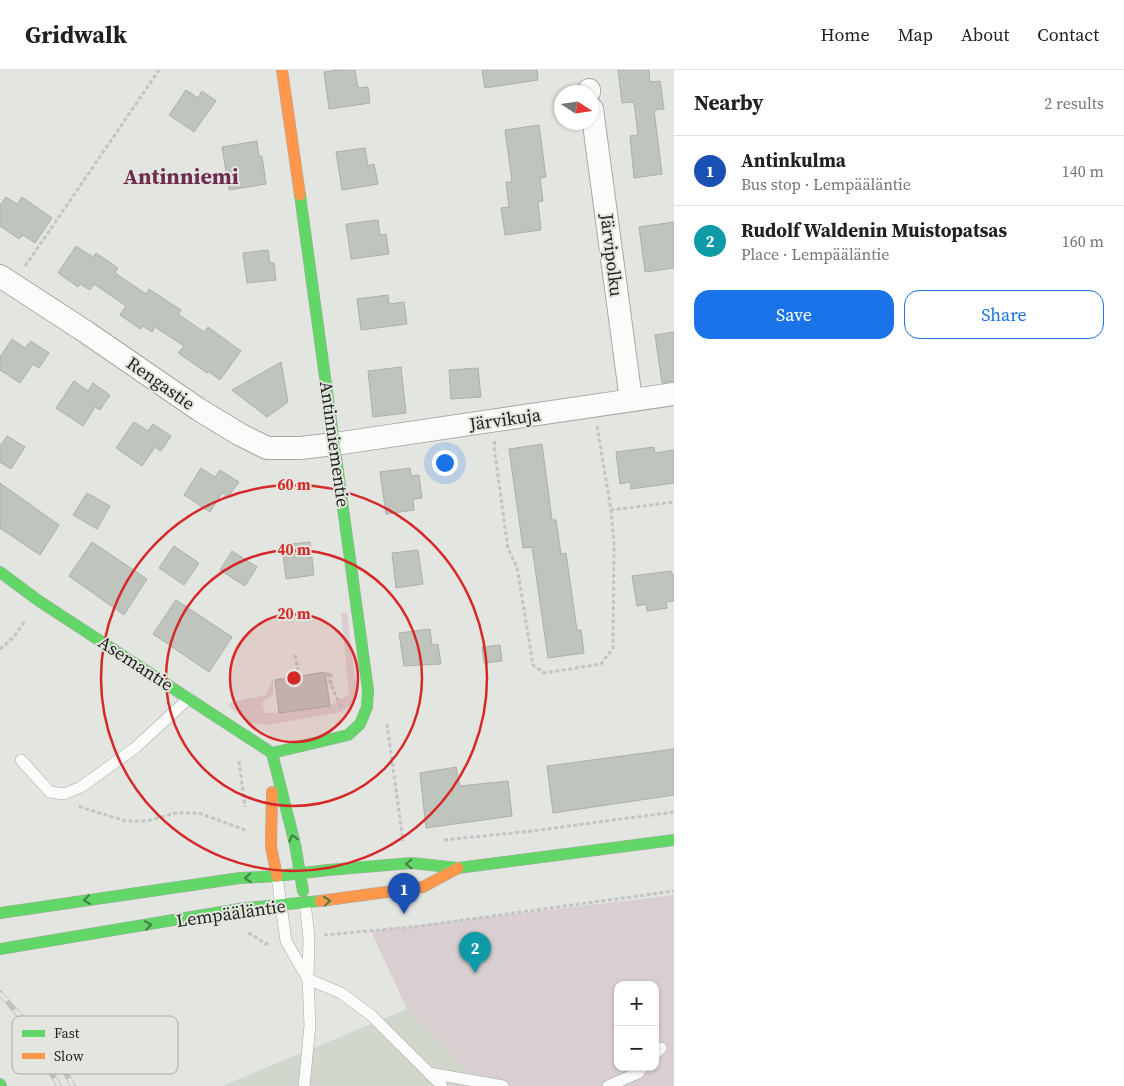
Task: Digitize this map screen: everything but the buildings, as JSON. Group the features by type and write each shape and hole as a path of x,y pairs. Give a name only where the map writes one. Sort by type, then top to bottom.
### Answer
{"street":[{"name":"Antinniementie","path":"272,753 348,735 360,724 367,707 368,690 282,70"},
{"name":"Järvipolku","path":"594,130 631,400"},
{"name":"Rengastie","path":"6,280 102,342 198,409 239,434 267,448 300,448 335,444"},
{"name":"Järvikuja","path":"335,444 674,394"},
{"name":"Asemantie","path":"0,572 39,601 272,753"},
{"path":"272,753 295,844 305,903"},
{"path":"272,753 271,847 277,876"},
{"name":"Lempääläntie","path":"0,913 240,878 412,863 458,868 674,840"},
{"name":"Lempääläntie","path":"0,949 235,910 333,900 423,887 458,868"}],"lane":[{"path":"21,760 50,792 64,794 81,787 135,748 189,698"},
{"path":"277,876 286,941 308,979 341,993 372,1016 442,1086"},
{"path":"304,1086 310,1025 309,937 305,903"},
{"path":"608,1086 640,1071"},
{"path":"429,1073 503,1086"}],"path":[{"path":"6,280 48,233 159,70"},
{"path":"501,419 494,448 508,549 517,567 533,664 544,673 600,664 613,648 614,542 611,510 593,406"},
{"path":"611,510 674,502"},
{"path":"0,649 13,638 39,601"},
{"path":"295,655 299,676"},
{"path":"327,674 331,673 331,685 344,713"},
{"path":"244,734 239,761 246,814"},
{"path":"64,794 83,808 126,821 147,821 175,813 198,813 249,831 248,823"},
{"path":"309,937 412,927 674,891"},
{"path":"266,944 286,941"}],"shaded area":[{"path":"341,613 347,613 357,696 354,703 341,712 267,725 250,723 228,706 232,702 266,695 273,678 273,695 262,702 265,713 330,706 349,694"},
{"path":"674,895 674,1086 482,1086 407,1009 371,931"},
{"path":"407,1009 482,1086 222,1086"}],"railway":[{"path":"0,993 20,1016"},
{"path":"52,1074 59,1086"},
{"path":"66,1074 73,1086"}],"traffic: fast":[{"path":"272,753 348,735 360,724 367,707 368,690 300,195"},
{"path":"0,572 39,601 272,753"},
{"path":"272,753 295,844 303,891"},
{"path":"0,913 240,878 412,863 458,868 674,840"},
{"path":"0,949 245,908 320,901"}],"traffic: slow":[{"path":"282,70 300,195"},
{"path":"272,792 271,847 277,876"},
{"path":"320,901 423,887 458,868"}],"place":[{"name":"Antinkulma","path":"404,914"},
{"name":"Rudolf Waldenin Muistopatsas","path":"475,973"}],"district":[{"name":"Antinniemi","path":"181,176"}]}
